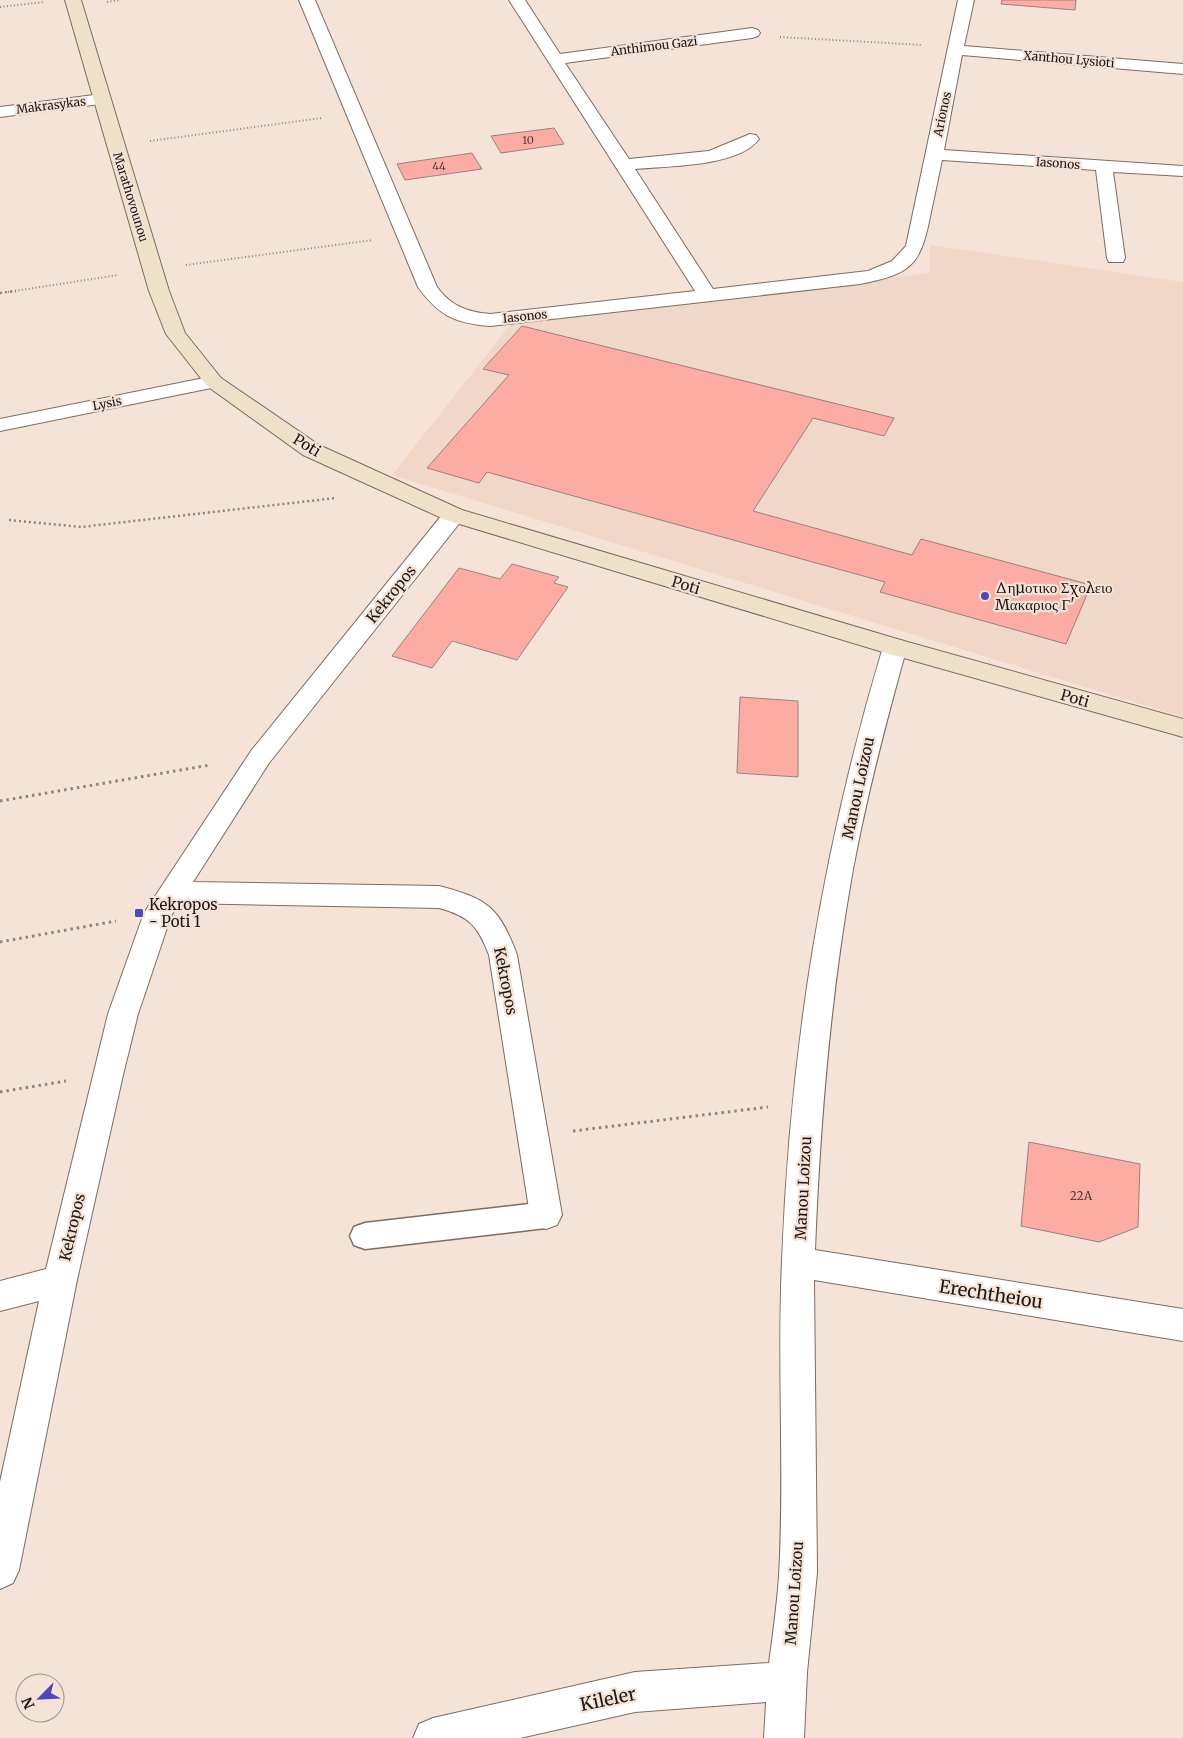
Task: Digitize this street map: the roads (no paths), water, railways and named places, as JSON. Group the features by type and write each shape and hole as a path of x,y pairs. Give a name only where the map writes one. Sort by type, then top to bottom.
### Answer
{"street":[{"name":"Marathovounou","path":"73,0 152,269 176,334 214,382"},
{"name":"Iasonos","path":"307,0 428,287 444,308 457,316 474,319 511,318 707,294 860,278 895,268 909,257 915,246 919,228"},
{"path":"517,0 557,58 707,294"},
{"name":"Arionos","path":"919,228 966,0"},
{"name":"Anthimou Gazi","path":"557,58 752,33"},
{"name":"Xanthou Lysioti","path":"956,48 1183,69"},
{"name":"Makrasykas","path":"0,112 102,99"},
{"path":"625,165 713,156 742,146 750,138"},
{"name":"Iasonos","path":"933,154 1183,171"},
{"path":"1104,166 1116,258"},
{"name":"Lysis","path":"0,424 214,382"},
{"name":"Poti","path":"214,382 311,450 454,515 895,647 1183,728"},
{"name":"Kekropos","path":"0,1570 60,1280 123,1014 142,955 165,902 260,757 454,515"},
{"name":"Manou Loizou","path":"784,1738 786,1681 798,1576 798,1262 812,1054 838,884 863,760 874,713 895,647"},
{"name":"Kekropos","path":"165,902 439,897 466,904 483,917 496,934 503,955 546,1215"},
{"name":"Erechtheiou","path":"798,1262 1183,1326"},
{"path":"0,1296 60,1280"},
{"name":"Kileler","path":"433,1738 634,1692 786,1681"}],"lane":[{"path":"365,1236 546,1215"}],"place":[{"name":"Δημοτικο Σχολειο Μακαριος Γ'","path":"985,596"},
{"name":"Kekropos - Poti 1","path":"139,913"}]}
